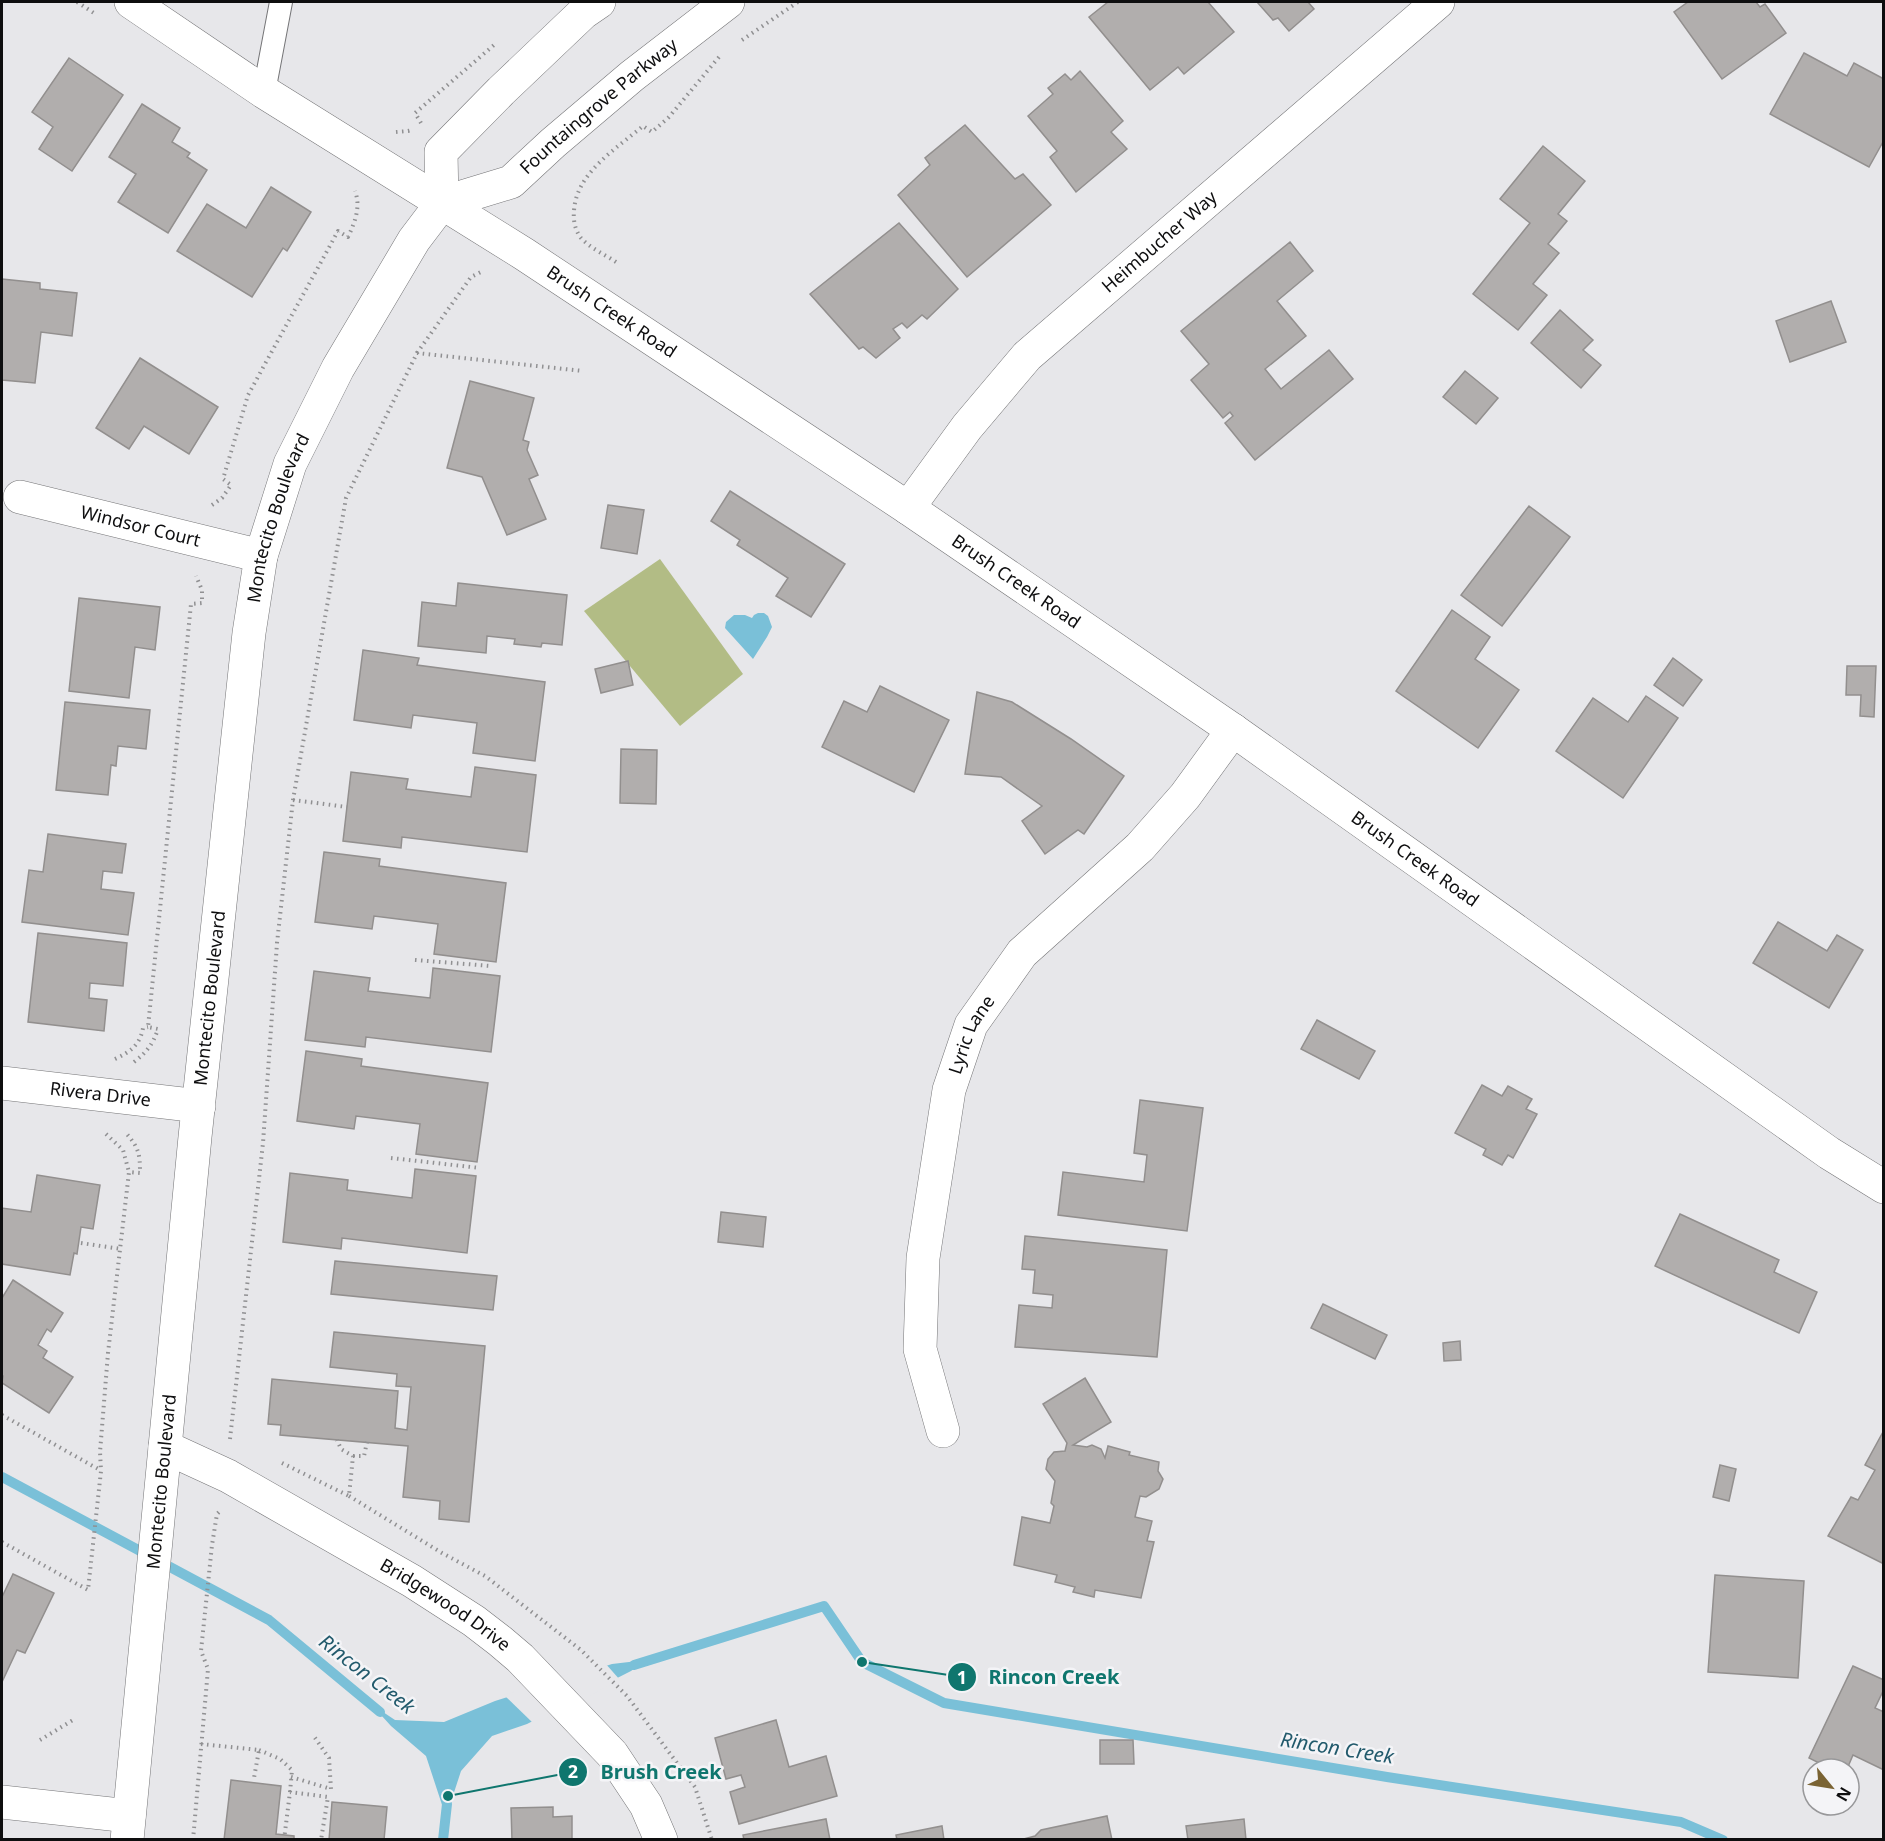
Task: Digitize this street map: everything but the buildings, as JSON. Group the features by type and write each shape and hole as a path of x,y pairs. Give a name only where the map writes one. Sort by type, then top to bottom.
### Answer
{"street":[{"name":"Brush Creek Road","path":"131,2 264,92 524,254 908,508 1233,730 1828,1154 1884,1187"},
{"path":"442,203 441,152 583,13 599,2"},
{"name":"Fountaingrove Parkway","path":"442,203 512,182 553,143 632,76 728,2"},
{"name":"Heimbucher Way","path":"908,508 967,427 1027,356 1438,2"},
{"name":"Montecito Boulevard","path":"128,1828 199,1107 248,643 261,556 290,464 338,368 414,240 442,203"},
{"name":"Windsor Court","path":"20,496 261,556"},
{"name":"Lyric Lane","path":"943,1431 920,1349 923,1258 949,1090 971,1025 1022,953 1140,847 1185,796 1233,730"},
{"name":"Rivera Drive","path":"2,1083 199,1107"},
{"name":"Bridgewood Drive","path":"165,1447 228,1476 412,1581 492,1634 529,1668 612,1754 646,1805 661,1839"},
{"path":"2,1802 128,1828"}],"lane":[{"path":"264,92 281,2"}],"path":[{"path":"741,40 798,2"},
{"path":"393,132 408,131 422,124 415,113 501,39"},
{"path":"615,262 579,236 575,227 574,207 581,185 588,174 643,126 652,132 669,117 722,54"},
{"path":"212,505 222,498 231,485 223,479 248,395 338,231 348,237 355,222 358,205 353,188"},
{"path":"230,1443 263,1143 277,943 293,800 346,498 417,353 471,277"},
{"path":"417,353 584,371"},
{"path":"148,1027 191,603 202,603 202,590 195,572"},
{"path":"293,800 347,807"},
{"path":"415,960 491,966"},
{"path":"115,1059 129,1053 136,1046 143,1028 158,1029 153,1043 134,1062"},
{"path":"125,1133 137,1145 140,1157 140,1173 129,1172"},
{"path":"2,1542 88,1590 101,1471 100,1452 108,1353 129,1172 123,1150 106,1134"},
{"path":"391,1158 480,1168"},
{"path":"81,1243 121,1249"},
{"path":"2,1415 101,1471"},
{"path":"230,1437 240,1442"},
{"path":"337,1440 341,1449 353,1456 364,1456 368,1443"},
{"path":"349,1496 353,1456"},
{"path":"280,1462 349,1496 442,1553 485,1576 581,1650 627,1696 695,1787 712,1839"},
{"path":"193,1839 207,1669 201,1651 217,1514 226,1506"},
{"path":"40,1740 73,1720"},
{"path":"291,1777 331,1789 329,1758 313,1735"},
{"path":"201,1744 259,1750 280,1759 292,1770 284,1839"},
{"path":"254,1778 259,1750"},
{"path":"290,1792 328,1797 321,1839"}],"green space":[{"path":"660,559 743,674 680,726 584,611"}],"water":[{"path":"758,613 768,616 772,627 753,659 725,628 726,622 734,615 745,615 752,618"},
{"path":"646,1660 631,1671 527,1724 492,1736 461,1771 446,1817 426,1756 391,1726 371,1704 395,1720 444,1722 495,1701 612,1664"}],"pier":[{"path":"605,1663 620,1680 534,1724 504,1695"}],"waterway":[{"name":"Rincon Creek","path":"2,1477 269,1620 380,1712"},
{"name":"Rincon Creek","path":"634,1665 824,1606 862,1662 944,1703 1387,1777 1681,1822 1723,1840"},
{"path":"443,1840 447,1804"}],"place":[{"name":"Rincon Creek","path":"862,1662"},
{"name":"Brush Creek","path":"448,1796"}]}
